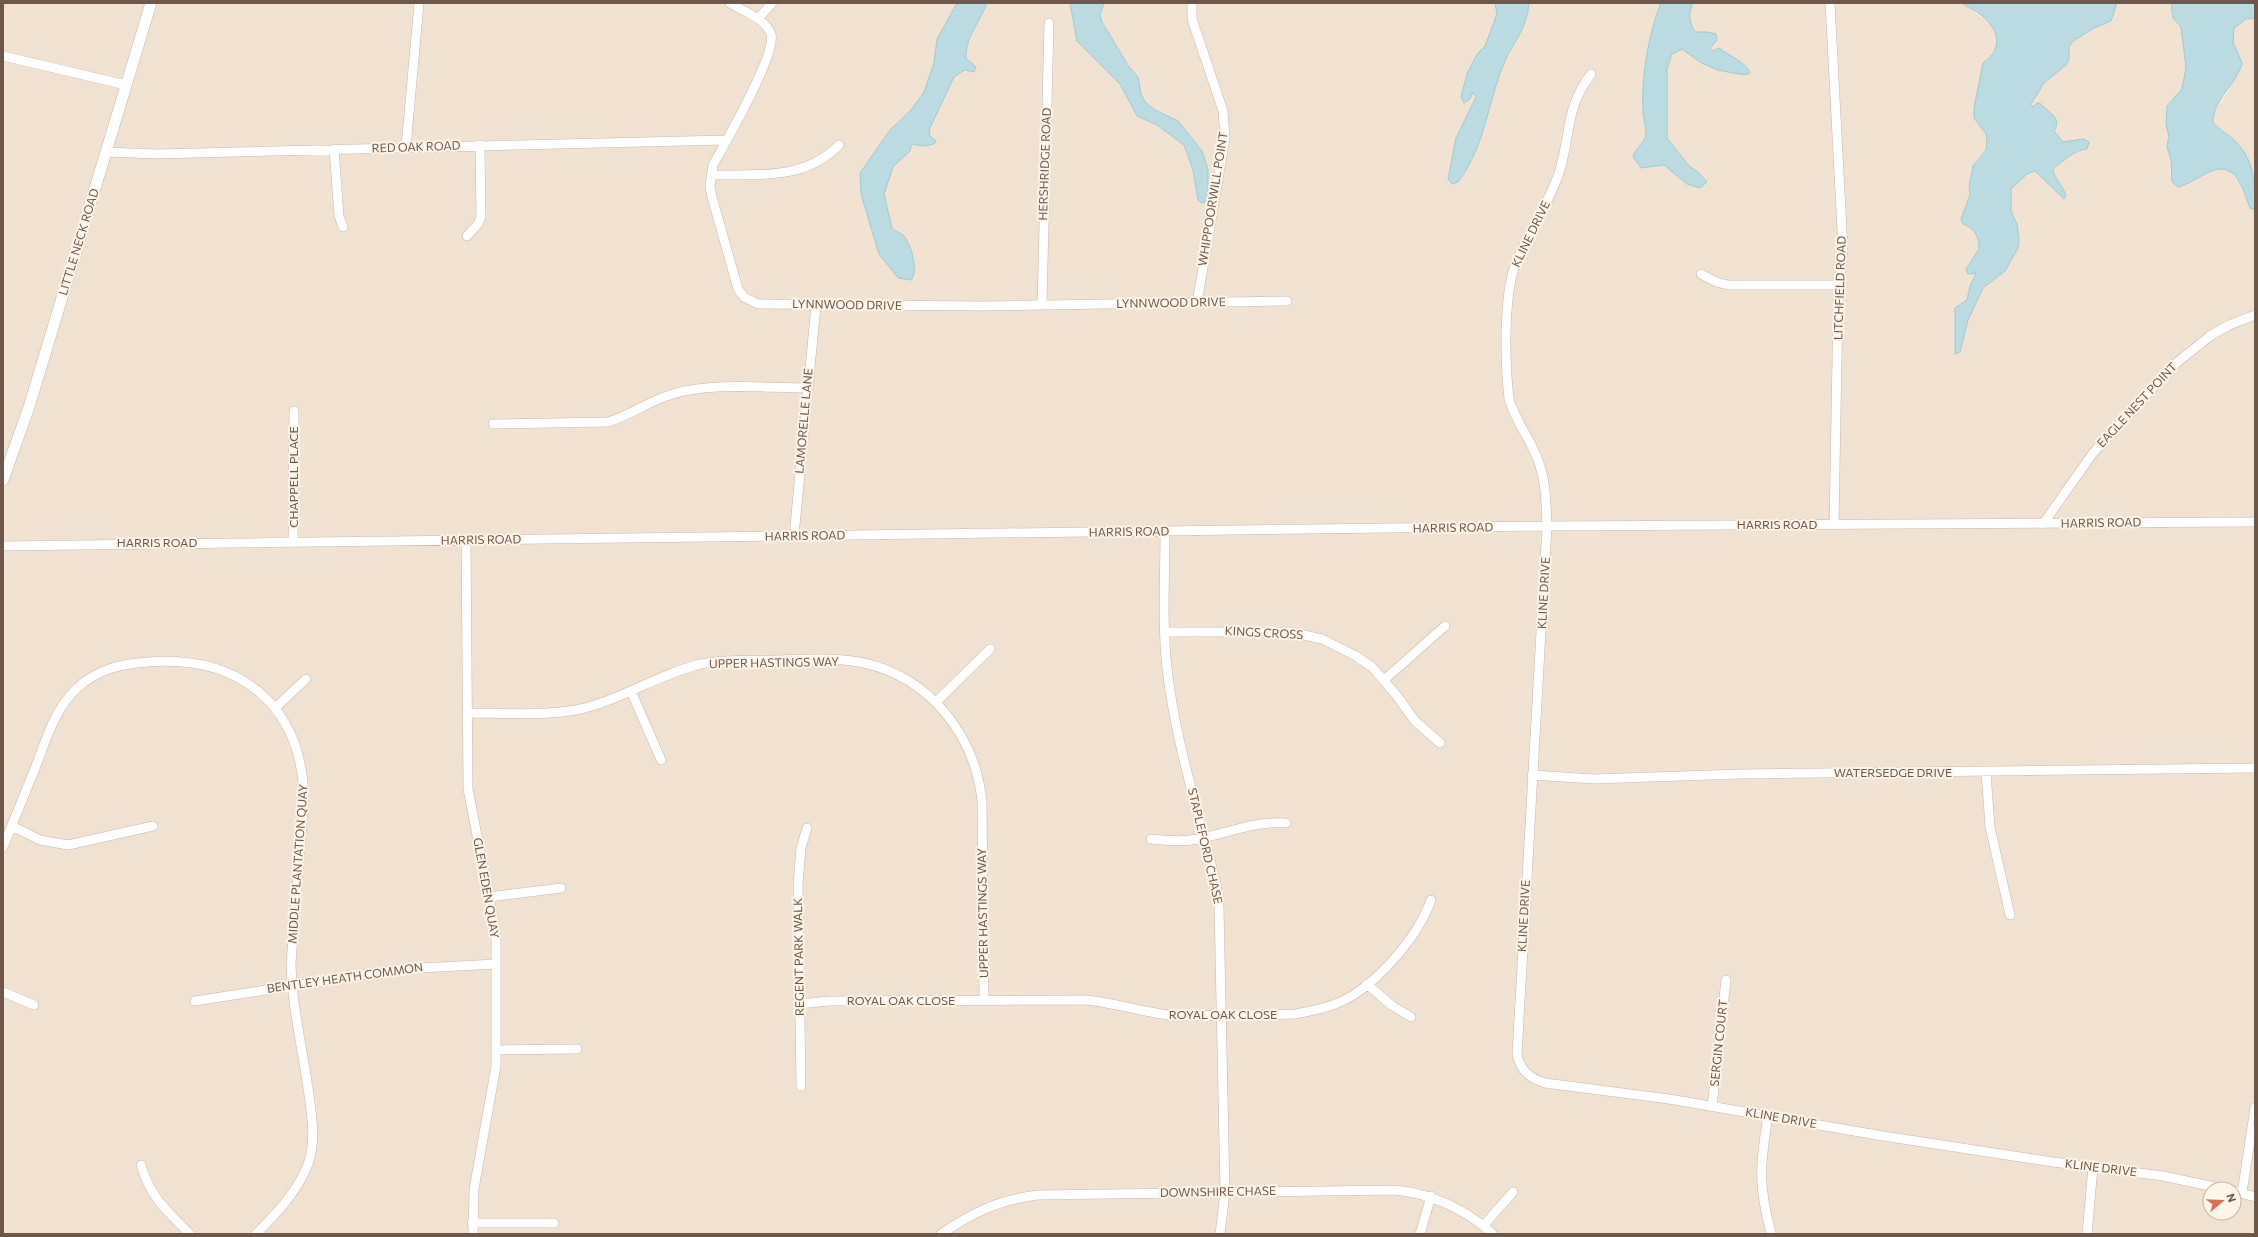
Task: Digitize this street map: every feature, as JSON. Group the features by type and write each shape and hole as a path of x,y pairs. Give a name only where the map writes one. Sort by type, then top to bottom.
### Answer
{"street":[{"name":"LITTLE NECK ROAD","path":"3,480 29,407 151,3"},
{"path":"406,147 419,3"},
{"name":"LYNNWOOD DRIVE","path":"730,3 764,23 771,34 771,49 713,165 711,175 712,197 740,293 751,302 758,304 816,305 1042,305 1287,301"},
{"path":"758,19 772,3"},
{"name":"WHIPPOORWILL POINT","path":"1192,3 1192,19 1225,124 1225,138 1197,303"},
{"name":"LITCHFIELD ROAD","path":"1830,3 1843,248 1839,285 1834,525"},
{"name":"HERSHRIDGE ROAD","path":"1042,305 1050,23"},
{"path":"3,56 126,85"},
{"name":"KLINE DRIVE","path":"1591,74 1580,90 1572,109 1565,151 1559,173 1516,262 1508,294 1509,399 1513,412 1530,443 1543,476 1548,526 1532,775 1517,1054 1519,1062 1528,1075 1545,1083 1712,1106 1961,1149 2163,1176 2202,1184"},
{"name":"RED OAK ROAD","path":"106,152 157,154 726,140"},
{"path":"467,236 475,228 481,217 480,145"},
{"path":"711,175 783,174 799,171 821,161 839,145"},
{"path":"334,149 339,216 343,228"},
{"path":"1701,274 1728,285 1839,285"},
{"name":"LAMORELLE LANE","path":"794,536 816,305"},
{"name":"EAGLE NEST POINT","path":"2043,524 2093,452 2175,364 2210,336 2229,325 2255,315"},
{"path":"493,424 608,422 621,418 666,396 696,389 807,388"},
{"name":"CHAPPELL PLACE","path":"293,543 294,412"},
{"name":"HARRIS ROAD","path":"3,546 1548,526 2255,522"},
{"name":"STAPLEFORD CHASE","path":"1165,532 1165,632 1170,692 1205,837 1220,907 1225,1192 1220,1234"},
{"name":"GLEN EDEN QUAY","path":"466,540 468,789 494,923 496,964 496,1050 492,1091 474,1189 472,1223 473,1234"},
{"path":"1384,680 1445,626"},
{"name":"KINGS CROSS","path":"1165,632 1282,632 1304,634 1328,642 1356,656 1384,680 1415,721 1440,743"},
{"path":"936,702 990,649"},
{"name":"UPPER HASTINGS WAY","path":"467,713 570,710 595,705 702,664 719,662 835,660 864,663 914,684 936,702 965,742 972,756 980,787 984,1000"},
{"name":"MIDDLE PLANTATION QUAY","path":"3,847 52,725 64,703 76,689 99,673 126,664 163,661 200,664 235,676 251,686 275,708 295,741 303,779 304,797 291,963 292,984 313,1124 311,1153 301,1177 280,1210 256,1234"},
{"path":"275,708 306,679"},
{"path":"631,691 662,760"},
{"name":"WATERSEDGE DRIVE","path":"1532,775 1594,779 1740,774 2255,768"},
{"path":"1986,772 1990,827 2010,914"},
{"path":"1151,839 1180,841 1205,837 1247,825 1286,823"},
{"path":"12,826 40,840 68,845 153,826"},
{"name":"REGENT PARK WALK","path":"801,1086 798,884 800,859 807,828"},
{"path":"489,897 561,888"},
{"name":"ROYAL OAK CLOSE","path":"799,1004 829,1002 1086,1000 1116,1004 1160,1015 1223,1016 1295,1014 1312,1011 1341,1002 1368,984 1417,930 1431,900"},
{"name":"BENTLEY HEATH COMMON","path":"195,1001 292,984 401,969 496,964"},
{"name":"SERGIN COURT","path":"1712,1106 1726,980"},
{"path":"1368,984 1391,1005 1411,1017"},
{"path":"3,992 34,1004"},
{"path":"496,1050 577,1048"},
{"path":"2240,1181 2255,1108"},
{"path":"1768,1116 1761,1162 1760,1181 1763,1200 1772,1233"},
{"path":"141,1165 150,1190 159,1203 190,1234"},
{"path":"2087,1234 2093,1167"},
{"name":"DOWNSHIRE CHASE","path":"940,1234 984,1208 1019,1197 1038,1195 1395,1190 1431,1196 1455,1207 1484,1225 1493,1234"},
{"path":"1484,1225 1513,1192"},
{"path":"2242,1193 2255,1197"},
{"path":"1420,1234 1431,1196"},
{"path":"472,1223 554,1223"}],"shaded area":[{"path":"3,3 957,3 937,39 934,63 924,92 911,110 895,124 861,194 909,248 903,235 892,228 889,220 884,194 890,171 906,153 910,151 913,144 923,146 930,136 929,130 954,77 975,67 966,58 966,52 975,27 987,3 1070,3 1077,41 1120,84 1137,116 1157,125 1184,145 1193,170 1201,203 1189,136 1178,121 1155,110 1145,102 1141,94 1137,77 1129,67 1102,22 1100,15 1104,3 1495,3 1497,14 1485,46 1477,54 1467,74 1461,97 1473,92 1476,97 1456,138 1448,179 1527,19 1529,3 1661,3 1643,108 1646,133 1645,140 1634,151 1641,168 1664,165 1687,184 1698,172 1689,167 1667,138 1667,69 1672,54 1681,49 1700,62 1748,68 1719,48 1713,51 1710,48 1708,32 1695,32 1690,24 1690,15 1693,3 1962,3 1988,22 1994,29 1997,43 1974,118 1986,134 1987,143 1986,150 1978,158 1969,186 1970,195 1963,213 1977,236 1979,249 1966,269 1976,273 1970,286 1967,300 1955,308 1956,353 1960,352 1968,320 1983,288 2017,224 2011,211 2011,189 2027,174 2035,171 2058,180 2054,175 2053,169 2072,154 2087,149 2089,142 2084,139 2063,142 2054,131 2052,113 2043,107 2033,107 2031,104 2039,89 2056,72 2066,65 2069,59 2069,47 2072,42 2092,29 2111,21 2117,3 2171,3 2173,18 2181,27 2186,67 2182,89 2167,106 2166,124 2169,137 2167,146 2171,161 2170,174 2184,185 2209,171 2221,167 2229,170 2240,183 2250,207 2255,210 2255,1234 3,1234"},
{"path":"2253,17 2255,18 2255,178 2248,159 2233,139 2213,122 2213,115 2229,90 2241,59 2233,42 2234,28 2240,22"}],"water":[{"path":"957,3 987,3 970,37 966,51 966,58 976,67 974,72 965,70 954,77 929,130 930,136 936,141 934,144 923,146 913,144 910,151 893,167 884,194 892,228 903,235 906,239 911,250 914,264 913,276 911,280 898,278 879,254 861,194 860,173 890,130 911,110 924,92 934,63 937,39"},
{"path":"1070,3 1104,3 1100,15 1102,22 1129,67 1138,77 1141,94 1145,102 1155,110 1178,121 1202,151 1208,169 1208,201 1201,203 1198,200 1193,170 1184,145 1157,125 1137,116 1120,84 1077,41"},
{"path":"1495,3 1529,3 1528,12 1523,26 1506,59 1475,152 1468,167 1458,182 1452,184 1448,179 1456,138 1476,97 1473,92 1470,99 1464,103 1461,97 1467,74 1477,54 1485,46 1497,14"},
{"path":"1661,3 1693,3 1690,11 1690,18 1691,25 1695,32 1708,32 1716,34 1717,40 1710,48 1713,51 1719,48 1745,66 1750,73 1745,75 1717,70 1700,62 1682,49 1672,54 1667,69 1667,138 1689,166 1698,172 1707,182 1700,188 1687,184 1664,165 1641,168 1633,157 1646,136 1643,112 1643,83 1653,27"},
{"path":"1962,3 2117,3 2111,21 2092,29 2072,42 2069,47 2069,59 2066,65 2044,83 2031,104 2033,107 2037,103 2041,104 2053,115 2057,124 2054,131 2063,142 2084,139 2089,142 2087,149 2078,151 2053,169 2055,176 2066,195 2064,199 2035,171 2027,174 2011,189 2011,211 2017,224 2019,239 2018,248 2005,271 1983,288 1968,320 1960,352 1955,354 1955,308 1967,300 1970,286 1976,273 1968,274 1966,269 1979,249 1976,234 1971,228 1963,224 1961,219 1970,195 1969,186 1973,166 1986,150 1987,143 1986,134 1974,118 1974,108 1983,63 1994,52 1997,39 1992,26 1979,13"},
{"path":"2171,3 2255,3 2255,18 2246,19 2234,28 2233,42 2242,63 2235,78 2217,106 2213,122 2240,146 2249,162 2254,180 2255,210 2250,208 2239,182 2235,175 2229,171 2222,169 2214,170 2178,187 2172,182 2171,161 2167,146 2169,137 2166,124 2167,106 2182,89 2186,67 2181,27 2173,18"}]}
